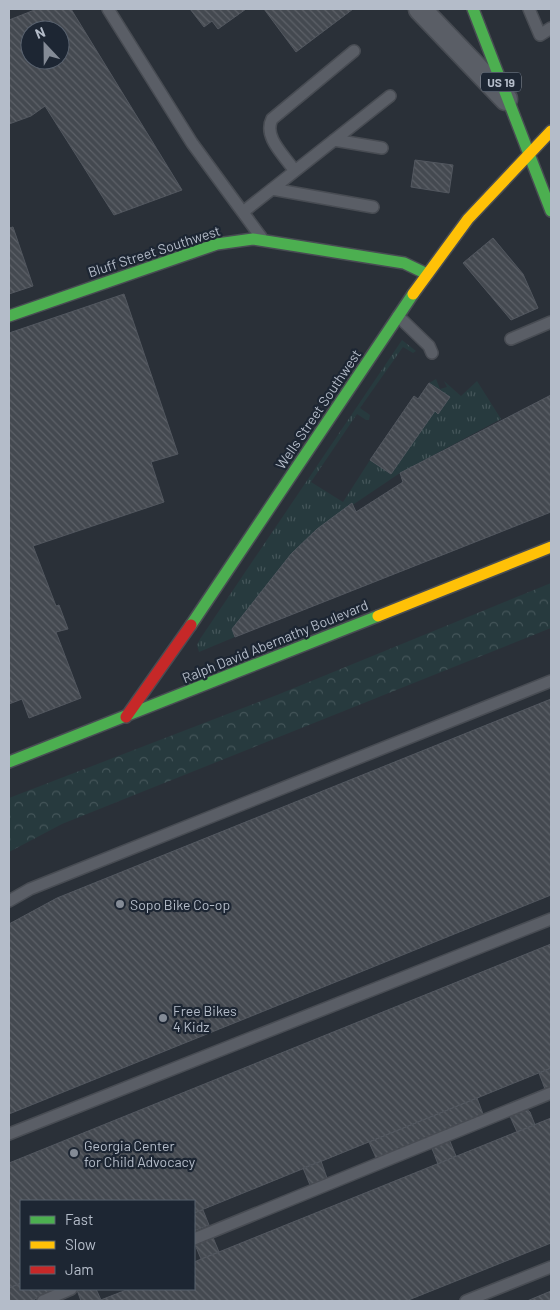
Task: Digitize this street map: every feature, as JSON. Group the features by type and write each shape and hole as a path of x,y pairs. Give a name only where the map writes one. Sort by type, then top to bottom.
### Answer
{"street":[{"path":"420,9 509,102"},
{"name":"US 19","path":"473,9 551,211"},
{"name":"Wells Street Southwest","path":"126,717 160,671 428,274 468,219 551,131"},
{"name":"Bluff Street Southwest","path":"9,316 217,244 253,239 404,263 428,274"},
{"name":"Ralph David Abernathy Boulevard","path":"9,762 126,717 551,546"}],"lane":[{"path":"108,9 192,144 264,240"},
{"path":"529,9 540,35 551,28"},
{"path":"294,170 270,137 268,127 272,119 354,51"},
{"path":"243,212 390,96"},
{"path":"334,140 382,148"},
{"path":"272,189 373,206"},
{"path":"398,316 429,346 432,353"},
{"path":"511,339 551,322"},
{"path":"9,901 30,889 551,681"},
{"path":"9,1134 551,919"},
{"path":"195,1239 551,1093"},
{"path":"466,1301 551,1267"},
{"path":"43,1301 69,1290"}],"green space":[{"path":"402,340 416,351 413,353 403,347 360,408 370,415 369,420 357,414 311,482 343,502 370,460 391,474 435,411 439,413 450,397 429,383 436,379 440,389 447,387 444,381 461,396 477,381 501,419 400,473 317,529 291,554 232,629 235,637 199,652 197,645 200,639"},
{"path":"551,583 551,628 62,824 9,852 9,798 277,695"}],"building":[{"path":"37,9 71,9 182,190 114,215 45,106 31,116 9,124 9,20"},
{"path":"190,9 246,9 218,29 212,21 204,27"},
{"path":"264,9 353,9 296,52"},
{"path":"415,160 453,165 449,193 411,187"},
{"path":"13,227 33,286 9,294 9,228"},
{"path":"493,238 523,274 538,308 511,320 463,263"},
{"path":"124,294 178,454 151,462 164,502 33,546 56,606 59,605 68,629 56,632 81,698 29,718 22,699 9,704 9,333"},
{"path":"429,383 450,397 438,414 435,411 391,474 370,460 414,396 418,399"},
{"path":"551,395 551,512 235,637 232,629 291,554 317,529 352,503 356,512 403,482 400,473"},
{"path":"551,699 551,895 9,1114 9,924 57,898"},
{"path":"551,944 551,1068 195,1213 195,1200 20,1200 20,1283 9,1288 9,1163"},
{"path":"551,1068 551,1087 545,1089 539,1073"},
{"path":"477,1098 483,1114 376,1158 369,1142"},
{"path":"525,1108 530,1112 535,1125 517,1132 509,1114"},
{"path":"551,1118 551,1243 406,1301 98,1301 126,1290 195,1290 195,1262"},
{"path":"449,1139 456,1156 438,1164 431,1146"},
{"path":"321,1161 327,1178 310,1185 303,1168"},
{"path":"203,1210 209,1225 195,1231 195,1213"},
{"path":"212,1235 219,1252 201,1259 195,1242"},
{"path":"20,1283 20,1290 54,1290 31,1301 9,1301 9,1288"},
{"path":"77,1290 96,1290 101,1300 81,1301"},
{"path":"551,1291 551,1301 527,1301"}],"traffic: fast":[{"path":"473,9 551,211"},
{"path":"9,316 217,244 253,239 404,263 427,274"},
{"path":"191,625 413,294"},
{"path":"9,762 378,616"}],"traffic: slow":[{"path":"413,294 468,219 551,131"},
{"path":"378,616 551,547"}],"traffic: jam":[{"path":"126,717 191,625"}],"place":[{"name":"Sopo Bike Co-op","path":"120,904"},
{"name":"Free Bikes 4 Kidz","path":"163,1018"},
{"name":"Georgia Center for Child Advocacy","path":"74,1153"}]}
